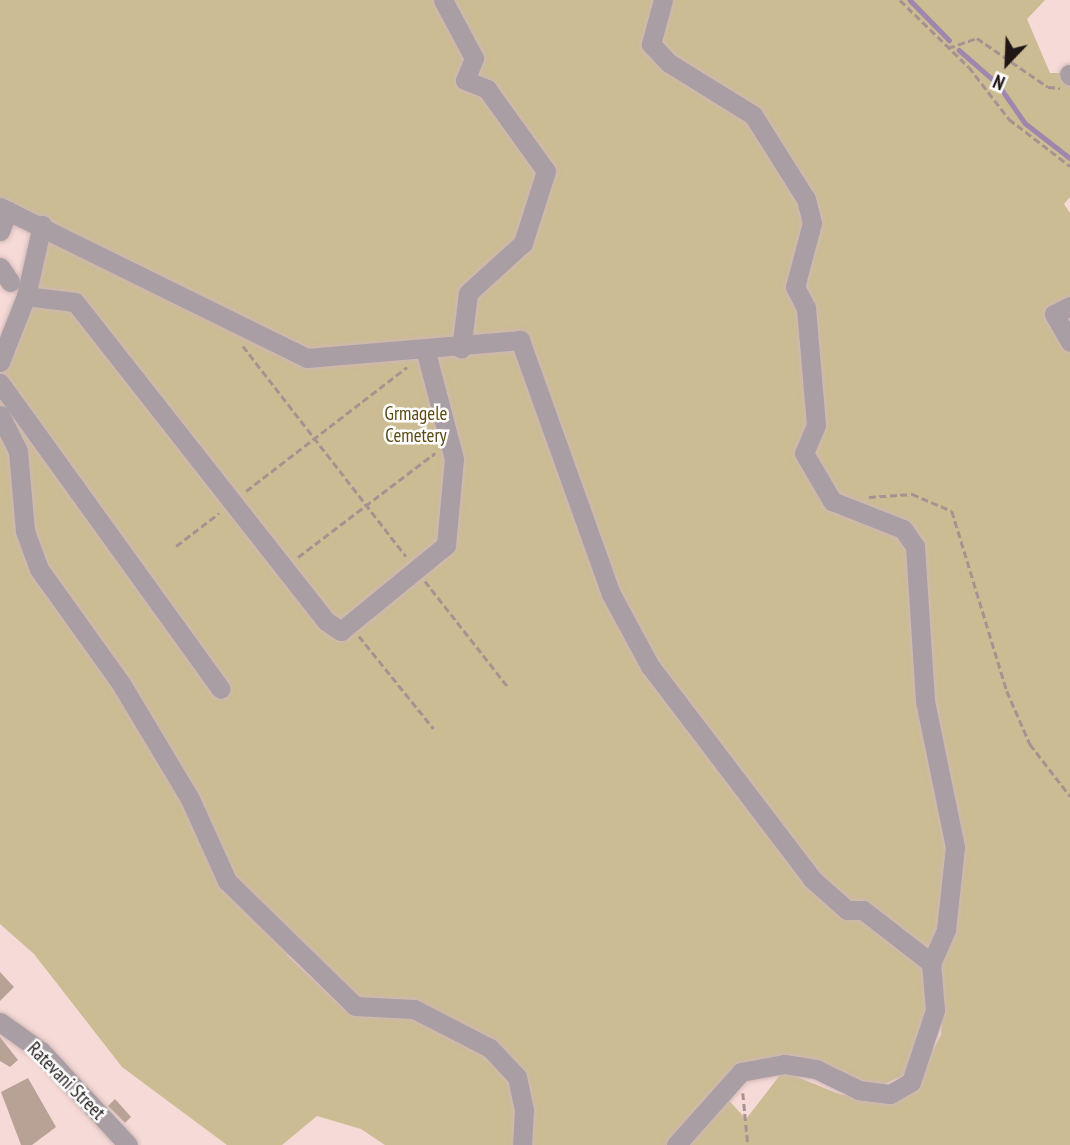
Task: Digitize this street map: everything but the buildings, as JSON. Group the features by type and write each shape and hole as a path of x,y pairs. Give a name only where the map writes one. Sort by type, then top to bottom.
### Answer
{"street":[{"path":"443,0 474,58 465,80 487,89 546,171 523,243 468,293 461,349"},
{"path":"663,0 651,44 669,63 753,115 806,199 812,223 795,287 806,308 816,425 804,453 831,501 903,529 915,546 925,701 955,847 946,930 931,963 935,1010 928,1039 911,1082 890,1094 859,1090 816,1069 784,1064 741,1072 676,1145"},
{"path":"0,230 4,208 307,358 426,352 520,340 611,594 650,666 812,879 847,909 863,910 931,963"},
{"path":"0,362 26,296 42,225"},
{"path":"26,296 75,302 335,629 350,625 418,572 446,545 454,459 426,352"},
{"path":"1070,306 1054,314 1070,342"},
{"path":"0,383 221,689"},
{"path":"0,415 18,451 25,531 39,569 120,682 190,799 227,881 355,1006 414,1009 490,1048 517,1077 524,1109 522,1145"},
{"name":"Ratevani Street","path":"0,1022 41,1051 128,1145"}],"path":[{"path":"900,0 948,48 1009,119 1070,166"},
{"path":"948,48 977,38 1048,87 1070,80"},
{"path":"234,334 509,688"},
{"path":"176,546 426,352"},
{"path":"284,567 449,442"},
{"path":"863,497 912,494 952,511 1007,691 1030,744 1070,796"},
{"path":"350,625 434,729"},
{"path":"741,1072 748,1145"}],"green space":[{"name":"Grmagele Cemetery","path":"0,0 1045,0 1027,19 1050,73 1070,73 1070,197 1064,204 1070,213 1070,1145 385,1145 361,1129 317,1116 282,1145 227,1145 122,1067 34,954 0,924 0,369 53,223 0,201","holes":["287,955 347,993 343,1008","943,983 941,1035 909,1095 883,1102 839,1094 783,1071 746,1119 721,1092 784,1058 876,1088 913,1071 920,1026"]}],"waterway":[{"path":"910,0 949,40"},
{"path":"959,50 998,84 1025,123 1070,158"}]}
